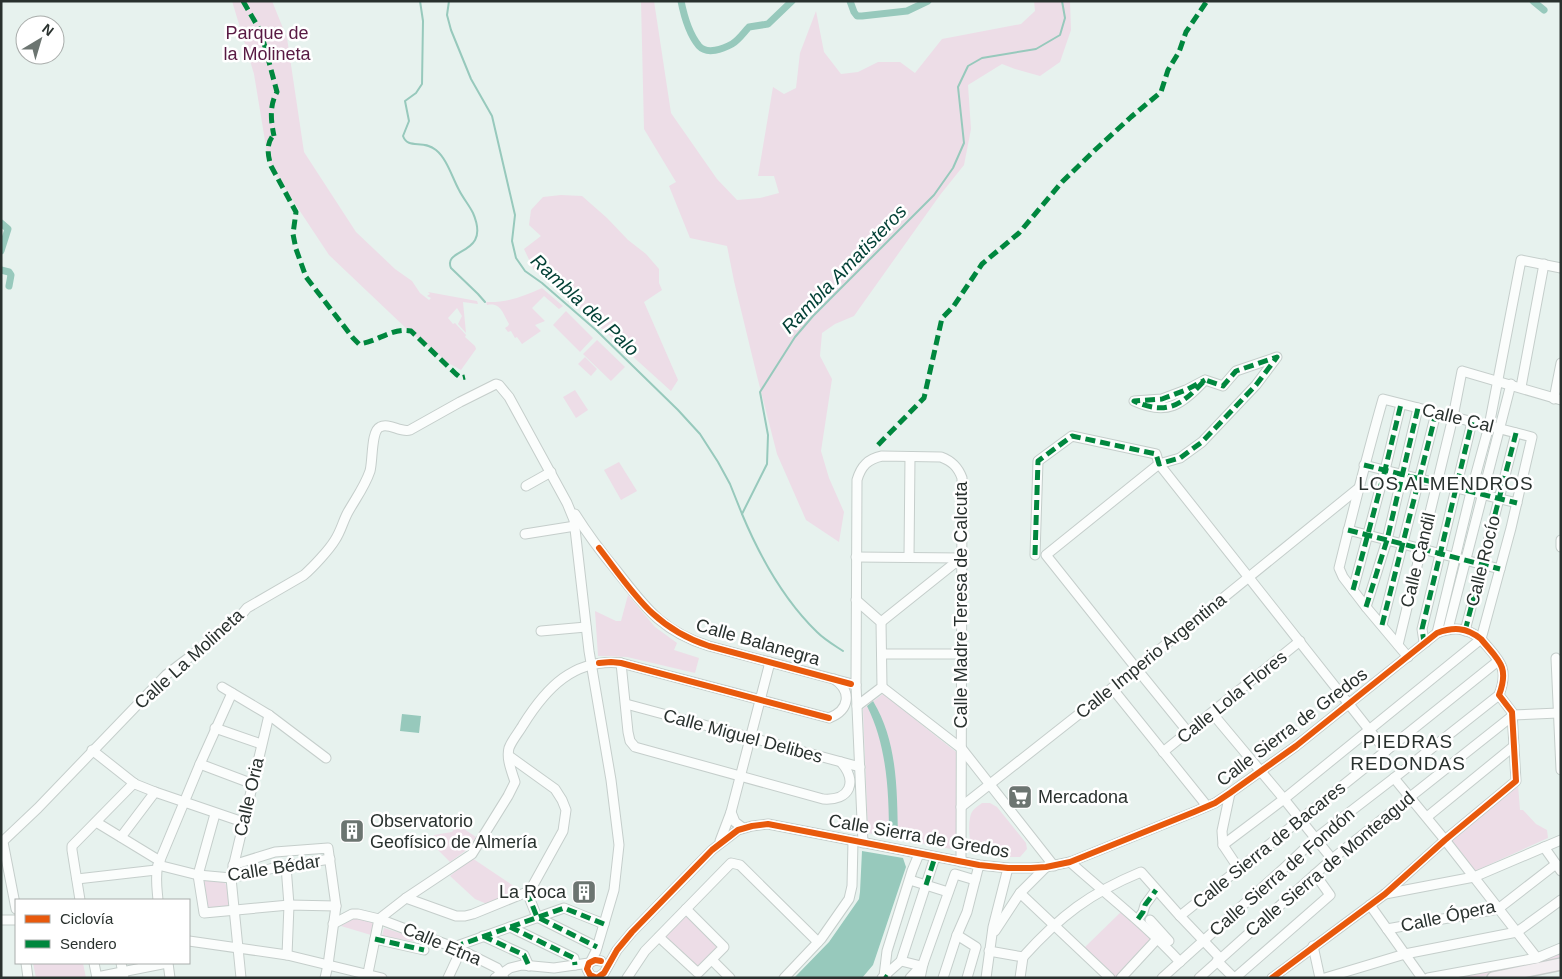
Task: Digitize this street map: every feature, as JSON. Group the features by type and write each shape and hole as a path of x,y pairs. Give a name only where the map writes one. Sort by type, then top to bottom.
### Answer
{"main road":[{"path":"1493,978 1561,964"}],"street":[{"path":"1437,634 1489,426 1521,260 1561,268"},
{"path":"1521,387 1544,264"},
{"path":"1188,732 1046,555 1159,464 1180,458 1202,442 1256,385 1278,357 1236,372 1224,386 1205,380 1162,399 1134,401 1147,407 1161,408 1174,406 1191,395 1205,380"},
{"path":"1498,381 1558,399 1561,363"},
{"name":"Calle Candil","path":"1398,644 1453,417 1462,371 1498,381"},
{"name":"Calle La Molineta","path":"2,843 174,669 248,608 304,575 311,568 335,540 365,483 373,458 374,434 378,427 387,426 402,431 410,430 496,384 509,396 550,472"},
{"path":"1272,978 1385,894 1516,781 1512,712 1499,695 1504,681 1504,668 1481,638 1455,628 1448,629 1511,384"},
{"name":"Calle Cal","path":"1364,465 1383,400 1418,408 1532,437 1517,503"},
{"path":"1353,590 1401,404"},
{"path":"1366,607 1403,475 1418,408"},
{"path":"1382,625 1436,413"},
{"path":"1426,642 1424,642 1422,629 1472,422"},
{"name":"Calle Rocío","path":"1465,631 1516,433"},
{"path":"1035,555 1038,461 1072,436 1156,454 1159,464 1386,751"},
{"name":"Calle Madre Teresa de Calcuta","path":"863,843 856,685 856,480 860,469 868,461 882,456 941,457 948,460 959,470 962,478 961,862"},
{"path":"909,557 910,457"},
{"path":"1223,845 1284,799 1481,638 1517,503 1364,465 1339,568 1343,577 1366,607 1408,657"},
{"path":"500,976 510,968 522,965 554,968 576,965 595,970 597,948 614,890 619,845 591,665 575,526 567,503 550,472 526,486"},
{"name":"Calle Imperio Argentina","path":"961,807 1112,688 1360,487"},
{"name":"Calle Balanegra","path":"567,503 596,544 647,609 668,627 686,638 699,643 856,685"},
{"path":"1339,504 1354,510"},
{"path":"525,534 575,526"},
{"path":"1348,530 1500,569"},
{"path":"1561,540 1561,547"},
{"path":"578,563 579,553 583,545 589,543 596,544"},
{"path":"856,557 962,558"},
{"path":"881,622 962,558"},
{"path":"856,600 881,622 882,687"},
{"path":"542,631 586,627"},
{"name":"Calle Sierra de Gredos","path":"595,970 617,950 632,932 719,844 743,828 768,824 979,865 1008,868 1050,867 1070,862 1215,803 1262,772 1426,642 1448,629"},
{"name":"Calle Lola Flores","path":"1163,752 1300,641"},
{"path":"882,654 962,654"},
{"path":"1556,658 1561,770"},
{"name":"Calle Sierra de Bacares","path":"1180,916 1498,661"},
{"path":"367,976 379,919 406,898 472,854 515,782 509,748 544,694 563,678 591,665 611,662 621,663 829,718 840,712 846,702 844,689 834,679"},
{"path":"719,844 731,812 770,662"},
{"path":"621,663 628,732 630,741 635,747 823,800 841,798 849,788 849,774 841,762"},
{"path":"222,687 269,715 326,758"},
{"path":"882,687 962,749 990,784 1050,867 1020,893 992,936"},
{"path":"857,706 882,687"},
{"path":"1112,688 1206,806"},
{"path":"158,899 156,881 158,865 215,728 232,693"},
{"name":"Calle Sierra de Fondón","path":"1162,978 1316,838 1499,695"},
{"name":"Calle Miguel Delibes","path":"626,704 860,767"},
{"path":"1212,713 1332,859"},
{"path":"1511,716 1558,713"},
{"name":"Calle Oria","path":"240,978 231,878 269,715"},
{"name":"Calle Sierra de Monteagud","path":"1199,978 1332,859 1511,716"},
{"path":"215,728 261,744"},
{"path":"1427,817 1514,746"},
{"path":"92,750 134,783 215,814 243,822"},
{"path":"406,898 456,916 465,916 527,892 532,887 563,831 566,810 554,789 509,756"},
{"path":"200,764 253,784"},
{"path":"1394,778 1446,840 1537,958"},
{"path":"80,899 72,846 134,783"},
{"path":"121,837 155,792"},
{"path":"1230,793 1222,831 1223,845 1239,869"},
{"path":"731,812 735,822 743,828"},
{"path":"215,814 198,875 204,913 289,905 336,906"},
{"name":"Calle Bédar","path":"96,822 121,837 158,865 198,875 231,878 330,859 328,848 276,852 233,865"},
{"path":"732,834 735,822"},
{"path":"1385,894 1474,877 1561,840"},
{"path":"784,978 818,942 850,895 853,841"},
{"path":"2,843 15,904"},
{"path":"1544,847 1558,867"},
{"path":"906,851 911,876 926,885 948,892"},
{"path":"884,977 887,951 919,854"},
{"path":"884,977 901,960 935,857"},
{"path":"325,978 336,906 330,859"},
{"path":"1070,862 1138,919 1182,960"},
{"path":"627,978 646,951 731,863 740,865 818,942"},
{"path":"77,879 158,865"},
{"path":"944,978 957,935 967,912 979,865"},
{"path":"286,866 289,905 287,954"},
{"name":"Calle Ópera","path":"1387,929 1498,908 1558,867"},
{"path":"986,978 992,936 1008,868"},
{"path":"1020,978 1023,957 1054,925 1084,901 1102,890 1141,872 1203,940 1234,978 1330,895 1315,874"},
{"path":"920,978 922,965 955,874 975,880"},
{"path":"1138,919 1156,890"},
{"path":"527,892 537,917 597,948 607,951 617,950"},
{"path":"1020,893 1110,978"},
{"path":"1325,978 1405,954 1517,932 1561,900"},
{"path":"1370,905 1422,978"},
{"path":"448,978 457,948 483,936 537,917 564,908 604,924"},
{"path":"659,937 698,973 712,960 724,947 686,909"},
{"name":"Calle Etna","path":"334,924 352,914 379,919 457,948 497,968 500,976"},
{"path":"1,920 15,920"},
{"path":"1150,920 1182,960"},
{"path":"510,927 574,958 576,965"},
{"path":"957,935 976,947 967,978"},
{"path":"483,936 524,955 529,966"},
{"path":"1121,978 1158,938"},
{"path":"375,939 424,950"},
{"path":"190,941 287,954 367,976 382,978"},
{"path":"1314,946 1320,978"},
{"path":"1428,978 1537,958 1561,948"},
{"path":"990,951 1023,957"},
{"path":"712,960 730,978"},
{"path":"901,960 922,965"},
{"path":"26,964 28,978"},
{"path":"94,964 97,978 162,964"},
{"path":"167,964 170,978"},
{"path":"910,978 922,965"}],"green space":[{"name":"Parque de la Molineta","path":"232,1 272,1 287,38 304,152 356,232 395,269 412,281 420,293 429,300 431,298 427,296 430,294 428,292 477,301 478,304 463,302 466,333 458,324 462,316 457,308 448,318 466,335 465,337 476,349 461,370 450,364 409,331 329,255 280,181 268,159 254,74"},
{"path":"641,1 654,1 671,113 717,179 737,200 760,198 779,193 774,176 758,176 773,87 784,94 796,88 800,53 816,11 824,52 841,74 858,72 878,62 900,62 915,73 942,39 1021,24 1035,11 1034,1 1070,1 1071,30 1060,62 1040,76 1002,64 968,85 971,129 964,165 940,195 854,316 835,324 822,333 820,356 832,379 821,451 829,478 844,512 839,542 806,520 777,454 727,246 690,238 669,186 676,182 644,129"},
{"path":"561,195 582,196 628,240 646,254 659,269 659,283 662,290 644,302 678,380 671,391 557,288 534,270 524,249 541,236 529,225 531,210 543,197"},
{"path":"542,288 563,306 559,309 544,296 532,308 545,321 535,325 541,331 522,344 511,331 508,332 505,328 509,324 499,307 487,305 486,302 508,300"},
{"path":"566,311 593,338 580,352 553,325"},
{"path":"597,340 625,367 611,381 583,354"},
{"path":"585,357 597,369 591,376 578,364"},
{"path":"575,390 588,410 576,418 563,397"},
{"path":"619,462 637,491 621,500 604,470"},
{"path":"628,595 655,627 677,643 674,650 699,658 695,673 627,657 598,656 595,611 616,621 621,621"},
{"path":"883,694 956,752 956,850 868,833 863,709"},
{"path":"1518,785 1520,810 1523,810 1536,824 1547,830 1548,838 1475,871 1452,841"},
{"path":"982,803 990,803 997,807 1026,843 1027,849 1020,857 998,857 980,854 973,849 969,834 970,818 973,811"},
{"path":"458,825 476,837 468,849 450,862 430,842 430,839 434,835 452,832"},
{"path":"472,858 521,891 487,904 475,899 450,876"},
{"path":"201,878 224,881 228,889 229,908 204,913"},
{"path":"1123,910 1153,938 1118,978 1114,978 1083,949"},
{"path":"686,913 719,945 697,969 663,937"},
{"path":"354,918 375,918 371,935 341,926"},
{"path":"384,928 426,941 428,944 382,936"},
{"path":"1561,950 1561,960 1554,962 1474,978 1447,978"},
{"path":"33,964 83,964 86,978 36,978"}],"shaded area":[{"path":"873,701 881,717 892,750 896,785 898,838 889,837 886,770 879,737 867,706"},
{"path":"402,714 421,716 419,733 400,731"},
{"path":"862,851 903,858 906,867 873,965 862,978 794,978 829,942 859,899"}],"waterway":[{"path":"420,1 423,21 422,84 416,93 405,101 409,121 403,136 408,143 426,145 440,154 473,213 477,227 476,237 472,244 450,261 451,268 485,302"},
{"name":"Rambla del Palo","path":"449,1 447,15 451,30 471,79 492,116 515,215 512,241 516,258 525,271 542,283 596,330 700,434 730,484 742,514"},
{"path":"681,1 692,36 702,49 711,51 732,44 749,27 768,24 792,1"},
{"path":"850,1 857,16 907,11 928,1"},
{"name":"Rambla Amatisteros","path":"843,651 820,635 794,606 765,562 742,514 767,464 768,435 760,392 795,337 813,316 934,195 953,168 964,143 958,87 968,66 982,58 1036,49 1060,35 1065,18 1062,1"},
{"path":"1533,1 1544,10"},
{"path":"1,223 8,229 1,251"},
{"path":"1,270 9,272 11,275 9,286"}],"marked path":[{"path":"243,1 261,32 277,92 272,108 274,136"},
{"path":"878,445 924,398 942,318 953,307 982,264 1019,233 1062,182 1095,150 1161,92 1168,70 1179,52 1186,32 1207,1"},
{"path":"272,137 268,147 268,155 271,166 296,212 293,234 306,277 353,338 359,344 398,331 411,331 456,374 461,378 465,377"},
{"path":"1035,555 1038,461 1072,436 1156,454 1159,464 1180,458 1202,442 1256,385 1277,357 1236,371 1223,386 1205,380 1189,396 1173,406 1156,408 1134,401 1162,399 1205,380"},
{"path":"1353,590 1401,404"},
{"path":"1366,607 1387,540 1418,408"},
{"path":"1382,625 1436,413"},
{"path":"1426,642 1424,642 1422,629 1472,422"},
{"path":"1465,631 1516,433"},
{"path":"1364,465 1517,503"},
{"path":"1348,530 1500,569"},
{"path":"926,885 935,857"},
{"path":"1138,919 1156,890"},
{"path":"527,892 537,917 597,947"},
{"path":"454,947 564,908 604,924"},
{"path":"510,927 574,958 575,965"},
{"path":"483,936 524,955 529,966"},
{"path":"375,939 424,950"}],"cycle path":[{"path":"599,548 634,594 659,619 673,629 709,646 851,684"},
{"path":"601,961 595,960 589,963 587,969 590,975 597,978 604,973 617,950 632,932 712,850 738,830 768,824 979,865 1008,868 1046,867 1070,862 1215,803 1296,746 1437,633 1454,629 1470,632 1481,639 1497,658 1503,670 1499,695 1512,712 1516,781 1445,840 1385,894 1272,978"},
{"path":"599,663 621,663 829,718"}],"place":[{"name":"Mercadona","path":"1020,797"},
{"name":"Observatorio Geofísico de Almería","path":"352,831"},
{"name":"La Roca","path":"584,892"}],"district":[{"name":"LOS ALMENDROS","path":"1446,483"},
{"name":"PIEDRAS REDONDAS","path":"1408,752"}]}
